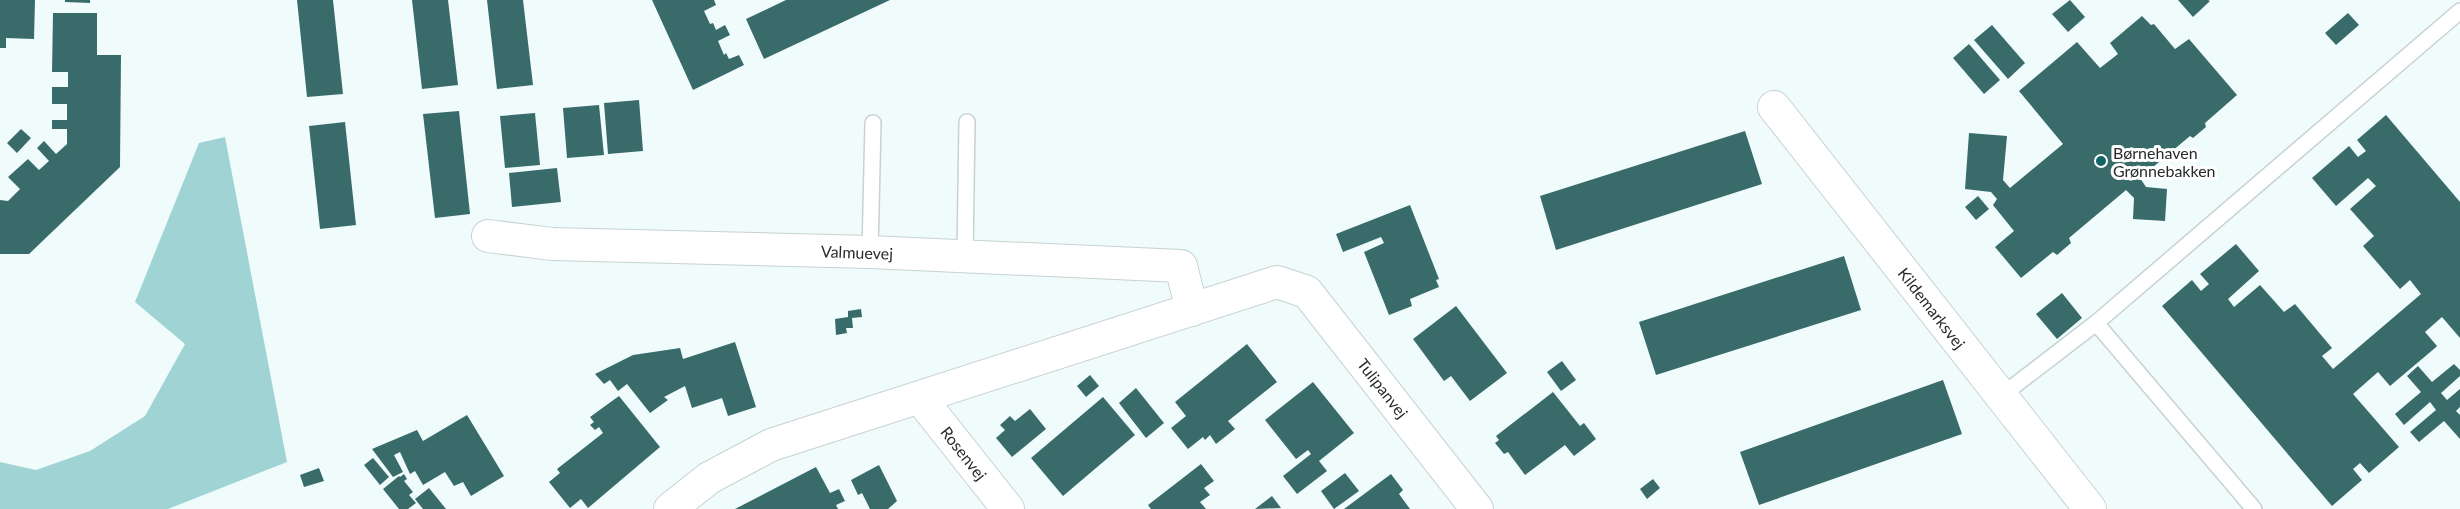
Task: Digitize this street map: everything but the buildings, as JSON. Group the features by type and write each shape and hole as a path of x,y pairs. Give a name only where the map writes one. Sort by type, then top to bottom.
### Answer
{"street":[{"name":"Kildemarksvej","path":"1774,106 2090,509"},
{"name":"Valmuevej","path":"488,236 552,244 870,252 1181,266 1192,310"},
{"name":"Tulipanvej","path":"1192,310 1277,282 1307,292 1477,509"},
{"path":"670,509 709,478 771,445 1192,310"},
{"name":"Rosenvej","path":"920,398 1008,509"}],"lane":[{"path":"2001,396 2096,322 2460,11"},
{"path":"965,256 967,122"},
{"path":"870,252 873,123"},
{"path":"2096,322 2254,509"}],"shaded area":[{"path":"225,137 287,462 168,509 0,509 0,462 36,470 90,451 145,416 185,344 135,302 199,143"}],"place":[{"name":"Børnehaven Grønnebakken","path":"2101,161"}]}
